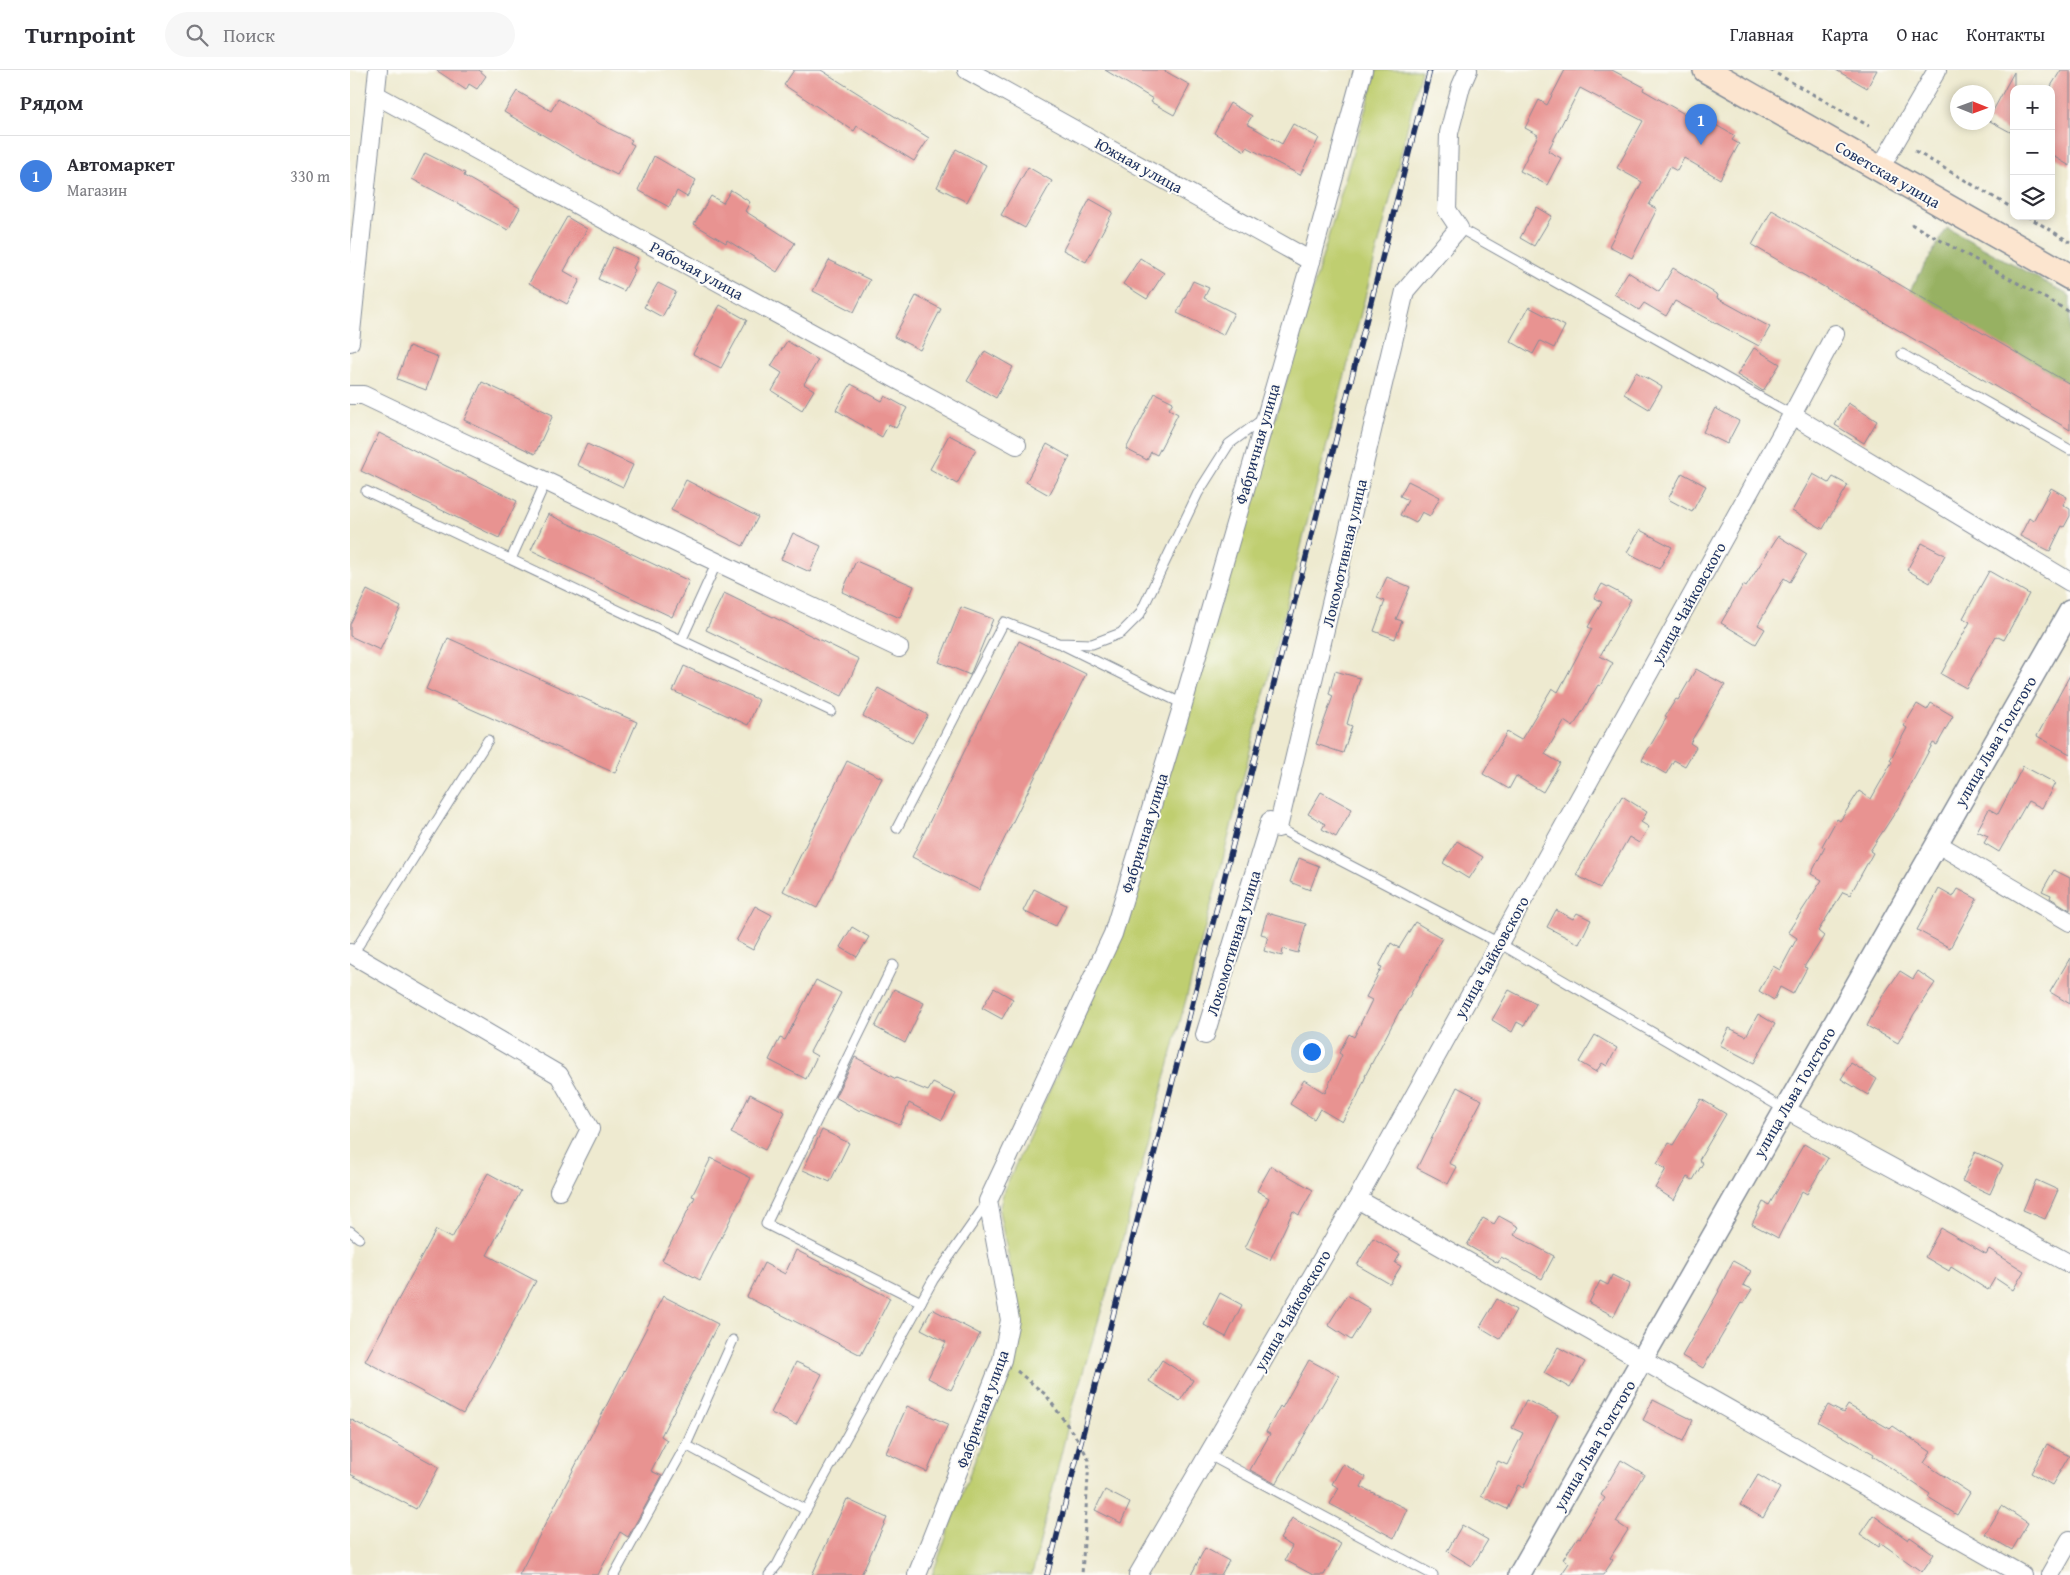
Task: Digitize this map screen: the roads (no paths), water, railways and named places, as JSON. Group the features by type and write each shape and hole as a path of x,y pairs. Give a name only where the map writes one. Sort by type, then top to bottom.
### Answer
{"main road":[{"name":"Советская улица","path":"1706,70 2070,277"}],"street":[{"path":"350,342 378,70"},
{"name":"Южная улица","path":"967,70 1311,261"},
{"name":"Фабричная улица","path":"917,1575 1002,1360 1010,1320 988,1201 1113,934 1183,704 1311,261 1363,70"},
{"path":"1459,228 1447,210 1449,133 1461,86 1468,70"},
{"path":"1879,170 1935,71"},
{"name":"Рабочая улица","path":"376,95 1017,445"},
{"name":"Локомотивная улица","path":"1205,1035 1270,821 1278,828 1405,291 1459,228"},
{"name":"улица Чайковского","path":"1138,1575 1356,1198 1792,415 1834,334"},
{"path":"350,395 363,395 898,648"},
{"path":"1792,415 2070,582"},
{"name":"улица Льва Толстого","path":"1520,1575 1784,1109 2070,611"},
{"path":"1936,843 2070,922"},
{"path":"350,956 559,1075 590,1129 559,1191"},
{"path":"1784,1109 2070,1264"},
{"path":"1356,1198 2022,1575"},
{"path":"2050,1575 2070,1540"}],"lane":[{"path":"1459,228 1792,415"},
{"path":"1902,354 2070,450"},
{"path":"1058,643 1092,644 1121,633 1140,614 1203,485 1230,444 1265,417"},
{"path":"511,559 546,482"},
{"path":"366,491 831,711"},
{"path":"682,639 717,562"},
{"path":"897,828 1004,622 1058,643 1183,704"},
{"path":"350,956 488,740"},
{"path":"1278,828 1499,943 1784,1109"},
{"path":"893,965 766,1224 921,1302"},
{"path":"769,1575 777,1565 933,1280 988,1201"},
{"path":"350,1231 359,1238"},
{"path":"614,1575 686,1445 733,1340"},
{"path":"686,1445 806,1510"},
{"path":"1209,1455 1433,1575"}],"railway":[{"path":"1047,1575 1430,70"}],"place":[{"name":"Автомаркет","path":"1701,145"}]}
